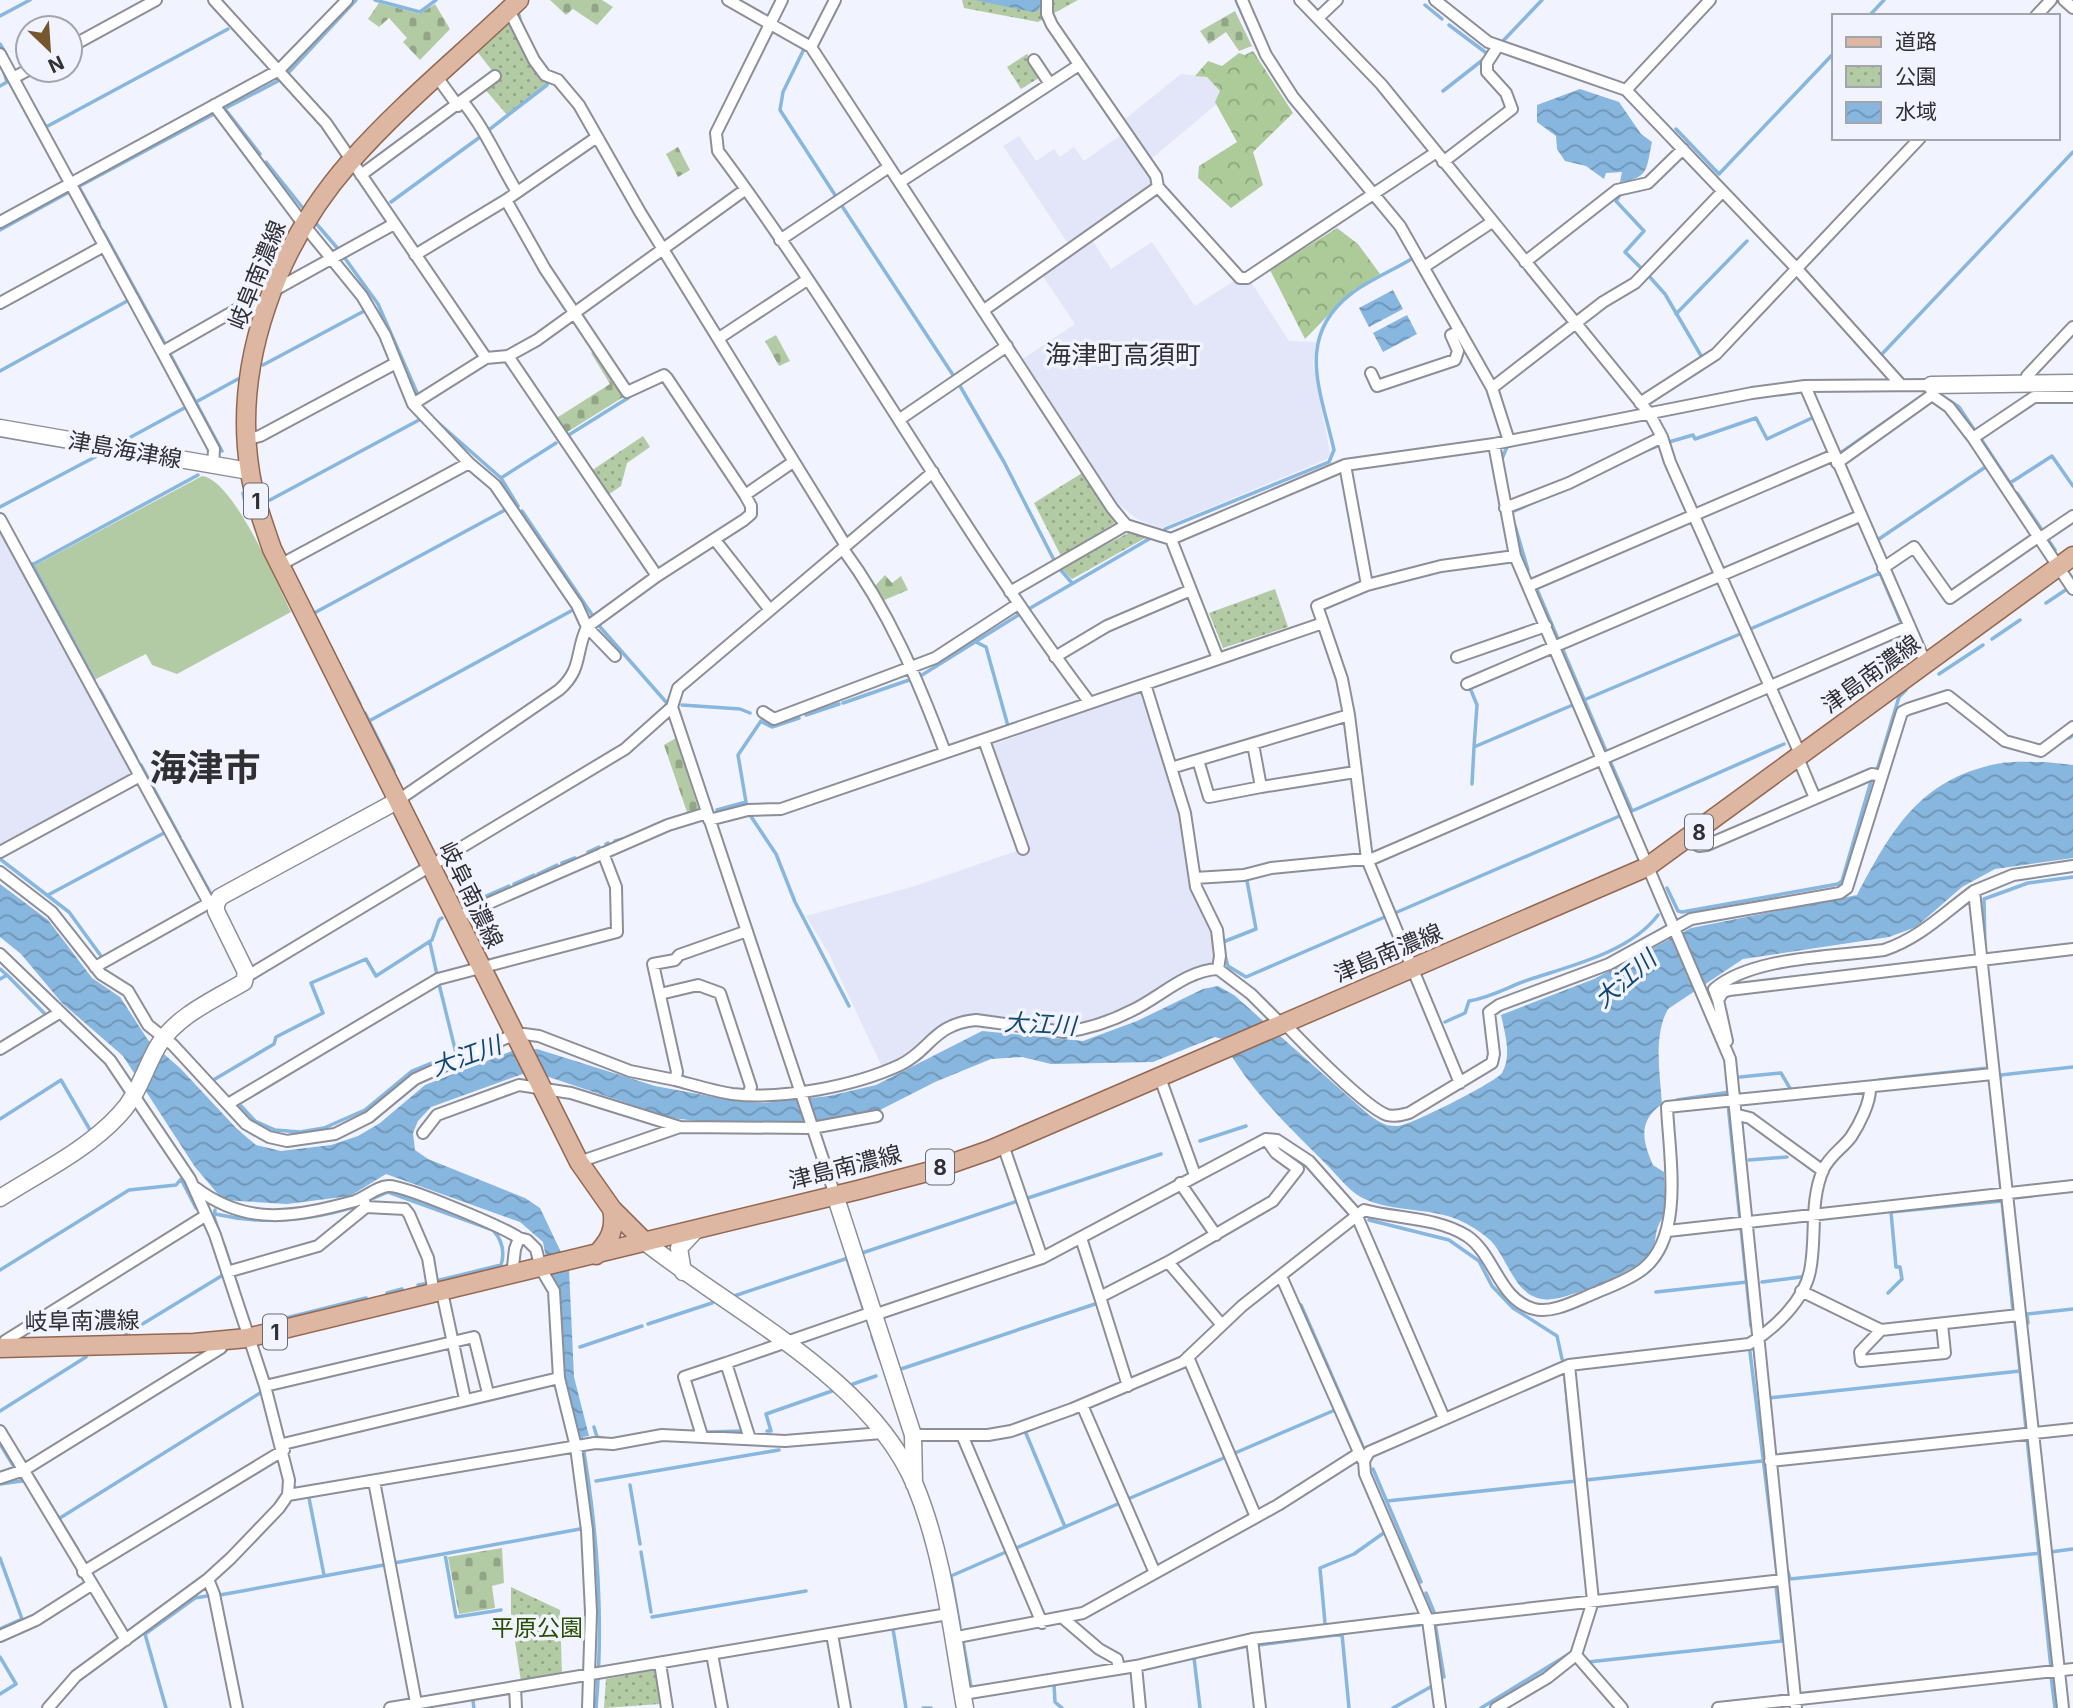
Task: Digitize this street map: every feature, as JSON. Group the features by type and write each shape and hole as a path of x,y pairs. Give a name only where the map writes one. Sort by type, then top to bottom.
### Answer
{"main road":[{"name":"岐阜南濃線","path":"514,5 437,77 304,225 274,287 257,334 250,376 249,471 258,509 280,565 538,1085 579,1162 612,1209 645,1242"},
{"name":"津島南濃線","path":"645,1242 927,1172 1003,1145 1647,867 1689,840 2073,556"},
{"path":"596,1255 611,1236 614,1219 612,1209"},
{"name":"岐阜南濃線","path":"3,1348 247,1338 543,1269 645,1242"}],"street":[{"path":"84,39 156,0"},
{"path":"214,0 313,105 486,358"},
{"path":"0,222 279,70 347,0"},
{"path":"728,0 811,47 1112,508 1126,525 1171,539 1345,465 1494,444 1805,386 1902,385 1932,390 2025,383 2073,383"},
{"path":"782,0 768,22 715,141 718,151 900,419 1018,604 1090,703"},
{"path":"811,47 835,0"},
{"path":"1242,0 1266,55 1293,97 1401,226 1492,387 1510,441"},
{"path":"1300,0 1381,84 1649,413 1662,437 1693,516 1815,798"},
{"path":"1318,18 1337,0"},
{"path":"1435,0 1466,27 1498,46 1626,90 1797,269 1902,385"},
{"path":"1626,90 1710,0"},
{"path":"2038,14 2051,0"},
{"path":"2064,0 2073,8"},
{"path":"1047,2 1049,19 1156,176 1158,187 1240,278 1247,278 1435,153"},
{"path":"514,5 534,60 545,75 558,80 579,105 664,250 867,580 914,668 945,752"},
{"path":"1443,162 1512,109 1506,93 1487,72 1487,63 1498,46"},
{"path":"0,54 214,449 213,466"},
{"path":"1034,60 1050,84"},
{"path":"900,182 1079,65"},
{"path":"356,168 460,104 495,76"},
{"path":"437,77 482,125 486,139 517,192"},
{"path":"215,105 375,316 413,404 469,463 495,485 615,656"},
{"path":"415,255 506,200 597,137"},
{"path":"1640,403 1716,354 1918,140"},
{"path":"1525,262 1617,190 1648,184 1683,149"},
{"path":"780,240 889,167"},
{"path":"984,310 1158,187"},
{"path":"413,404 486,358 508,356 575,314 746,189"},
{"path":"1492,387 1575,322 1635,283 1722,192"},
{"path":"96,967 397,801 571,680 578,667 582,638 592,623 751,514 751,506 745,495 664,375 628,392 575,314 506,200"},
{"path":"1424,267 1492,222"},
{"path":"274,287 280,287 394,224"},
{"path":"0,303 104,246"},
{"path":"719,338 807,280"},
{"path":"162,352 241,307 253,304 266,308"},
{"path":"2025,383 2027,376 2073,327"},
{"path":"1371,373 1377,386 1454,360 1458,351 1451,335 1460,331"},
{"path":"900,419 1007,346"},
{"path":"508,356 657,576"},
{"path":"248,439 260,436 396,363"},
{"path":"1805,386 1926,664"},
{"path":"1932,390 1973,438 2073,589"},
{"path":"1529,586 1835,459 1932,390"},
{"path":"1973,438 2034,397 2073,397"},
{"name":"津島海津線","path":"0,428 249,471"},
{"path":"1505,508 1569,482 1662,437"},
{"path":"1494,444 1515,556 1728,1051"},
{"path":"745,495 793,462"},
{"path":"280,565 469,463"},
{"path":"1345,465 1367,586"},
{"path":"0,1198 92,1139 118,1117 137,1093 161,1042 191,1013 625,749 672,707 678,688 933,472"},
{"path":"1467,684 1860,516"},
{"path":"1883,568 1914,547 1950,598 2073,516"},
{"path":"0,519 212,903 246,978"},
{"path":"1010,592 1126,525"},
{"path":"1171,539 1217,656"},
{"path":"715,540 770,610"},
{"path":"1460,1083 1367,859 1342,679 1317,606 1367,586 1441,566 1515,556"},
{"path":"1055,657 1107,626 1191,590"},
{"path":"763,712 774,719 914,668 1018,604"},
{"path":"454,918 668,825 748,810 781,808 1145,684 1217,656 1323,622"},
{"path":"1457,657 1546,626"},
{"path":"1195,878 1367,859 1909,626"},
{"path":"1145,684 1185,813 1195,878 1204,907 1217,930 1220,956 1218,969"},
{"path":"1218,969 1251,994 1336,1074 1389,1115 1409,1113 1488,1066 1494,1059 1489,1017 1493,1008 1609,964 1691,919 1840,893 1847,888 1902,712 1948,696 2005,741 2041,751 2073,727"},
{"path":"672,707 913,1435 914,1484"},
{"path":"1171,768 1349,715"},
{"path":"984,740 1023,849"},
{"path":"1253,744 1261,787"},
{"path":"1198,760 1209,797 1355,772"},
{"path":"1689,840 1699,846 1707,845 1872,774 1881,776"},
{"path":"0,852 140,776"},
{"path":"228,1104 438,979 617,932 616,887 603,853"},
{"path":"1795,1704 1738,1115 1728,1051 1714,989 1731,976 1753,968 1884,950 1903,944 1919,935 1974,891 2013,875 2073,866"},
{"path":"0,872 52,912 96,967 128,991 141,1017 161,1042 246,1124 269,1138 287,1141 321,1138 355,1126 415,1079 515,1038 539,1036 630,1071 675,1080 748,1094 801,1093 845,1085 901,1065 931,1038 963,1021 976,1020 1064,1032 1077,1030 1132,1011 1198,974 1218,969"},
{"path":"1974,891 2063,1708"},
{"path":"675,1080 677,1072 653,964 675,960 679,955 747,931"},
{"path":"1718,1000 1723,992 1729,990 2073,948"},
{"path":"0,954 110,1060 137,1093 193,1187 227,1272 265,1386 283,1447 289,1480 288,1495"},
{"path":"660,994 698,985 720,993 751,1087 748,1094"},
{"path":"0,1049 59,1013"},
{"path":"913,1435 1011,1431 1128,1386 1188,1357 1222,1325 1364,1210 1455,1230 1482,1250 1513,1296 1536,1310 1553,1309 1632,1276 1651,1261 1668,1231 1671,1215 1667,1107 1993,1074"},
{"path":"1160,1077 1195,1175"},
{"path":"423,1133 437,1115 519,1085 538,1085 571,1093 680,1127 811,1127 877,1116"},
{"path":"952,1638 1064,1619 1083,1613 1369,1452 1569,1365 1749,1344 1772,1330 1801,1291 1810,1272 1812,1217 1823,1171 1831,1157 1851,1137 1870,1096 1870,1087"},
{"path":"1738,1115 1750,1118 1823,1171"},
{"path":"579,1162 680,1127"},
{"path":"1100,1297 1168,1262 1273,1201 1298,1169 1276,1153 1266,1139"},
{"path":"702,1436 684,1377 1042,1258 1266,1139 1277,1140 1309,1161 1356,1214 1444,1418"},
{"path":"1003,1145 1042,1258"},
{"path":"1180,1183 1216,1235"},
{"path":"227,1272 318,1246 364,1203 392,1186 500,1225 519,1238 527,1240 536,1249 554,1291 559,1378 576,1447 587,1530 596,1674 588,1708"},
{"path":"1668,1231 2073,1186"},
{"path":"193,1187 217,1204 237,1212 260,1216 364,1203 405,1209 428,1258 453,1342 465,1399"},
{"path":"3,1348 5,1341 205,1216"},
{"path":"683,1272 679,1248 695,1231"},
{"path":"512,1275 519,1238"},
{"path":"1081,1238 1128,1386"},
{"path":"645,1242 831,1377 859,1404 882,1433 914,1484 934,1548 964,1701 1252,1639 1782,1580"},
{"path":"1168,1262 1222,1325"},
{"path":"1281,1276 1428,1619 1440,1708"},
{"path":"1801,1291 1881,1330 2019,1315"},
{"path":"1881,1330 1860,1352 1861,1361 1945,1353 1942,1324"},
{"path":"265,1386 474,1336 488,1393"},
{"path":"0,1478 24,1470 221,1348 221,1341"},
{"path":"1188,1357 1256,1517"},
{"path":"726,1363 750,1438"},
{"path":"1496,1708 1547,1678 1576,1655 1593,1601 1569,1365"},
{"path":"83,1572 283,1447 488,1393 559,1378"},
{"path":"1082,1405 1155,1573"},
{"path":"1770,1461 2073,1429"},
{"path":"0,1431 126,1640"},
{"path":"48,1708 76,1676 208,1579 288,1495 595,1443 613,1444 662,1435 785,1441 882,1433"},
{"path":"962,1435 1042,1623"},
{"path":"374,1481 417,1706"},
{"path":"208,1579 214,1594 237,1708"},
{"path":"0,1636 36,1620 91,1586"},
{"path":"390,1708 417,1706 514,1687 948,1614"},
{"path":"1064,1619 1099,1649 1117,1660 1119,1668"},
{"path":"832,1633 845,1708"},
{"path":"1252,1639 1260,1708"},
{"path":"712,1654 722,1708"},
{"path":"1576,1655 1622,1708"},
{"path":"660,1663 667,1708"},
{"path":"1136,1666 1140,1708"},
{"path":"1718,1708 1795,1704 2073,1670"},
{"path":"514,1687 516,1708"}],"shaded area":[{"path":"1181,74 1207,77 1220,91 1219,102 1144,165 1154,184 1069,245 1003,146 1019,136 1036,161 1054,149 1060,157 1074,147 1084,161 1121,135 1125,119"},
{"path":"1092,240 1111,269 1152,242 1195,306 1237,279 1242,284 1251,282 1289,341 1316,342 1313,364 1330,453 1327,459 1161,528 1137,519 1114,501 1021,360 1075,324 1042,275"},
{"path":"0,526 134,772 0,844"},
{"path":"1139,692 1144,694 1181,814 1193,887 1217,940 1214,962 1131,1007 1065,1028 970,1018 912,1055 883,1069 829,954 806,916 915,886 1028,847 992,745"}],"green space":[{"path":"550,0 602,0 613,7 597,25 573,9 566,15"},
{"path":"962,0 1078,0 1038,22 964,8"},
{"path":"379,3 420,14 435,4 450,29 420,60 403,42 407,38 389,18 379,27 368,19"},
{"path":"1235,11 1252,46 1239,51 1226,32 1209,44 1200,31"},
{"path":"511,21 546,85 507,115 484,88 497,77 476,50"},
{"path":"1253,51 1293,113 1253,152 1263,185 1231,208 1198,178 1199,166 1237,142 1215,102 1220,91 1207,77 1195,76 1208,61 1222,66 1239,53 1245,55"},
{"path":"1027,54 1042,76 1021,89 1007,67"},
{"path":"678,147 690,170 678,177 666,154"},
{"path":"1337,228 1358,244 1380,274 1353,290 1305,339 1270,270"},
{"path":"776,335 790,361 779,366 765,341"},
{"path":"596,350 625,396 564,434 555,419 610,384 591,353"},
{"path":"643,436 650,447 627,463 621,486 605,497 588,473"},
{"path":"1082,473 1115,523 1061,556 1034,503"},
{"path":"202,476 214,482 240,513 291,612 177,674 152,665 146,654 96,679 34,566"},
{"path":"1132,531 1147,537 1072,579 1061,568"},
{"path":"885,575 892,583 901,576 908,590 882,601 874,587"},
{"path":"1275,589 1288,627 1223,648 1209,613"},
{"path":"676,738 699,811 688,815 664,745"},
{"path":"502,1548 504,1583 492,1586 495,1608 459,1614 448,1557"},
{"name":"平原公園","path":"511,1587 560,1610 562,1675 521,1682 511,1614"},
{"name":"平原公園","path":"653,1670 656,1672 660,1704 604,1708 606,1679"}],"water":[{"path":"975,0 1055,0 1041,3 1038,11 1033,12"},
{"path":"1580,89 1619,102 1641,134 1652,142 1645,170 1637,178 1620,182 1622,172 1606,173 1604,179 1586,166 1565,161 1557,149 1556,136 1537,122 1537,105"},
{"path":"1393,290 1403,309 1369,327 1359,308"},
{"path":"1407,315 1417,334 1383,352 1373,333"},
{"name":"大江川","path":"2045,762 2073,765 2073,858 1995,869 1962,887 1916,927 1889,937 1743,959 1668,1009 1660,1031 1659,1043 1662,1104 1649,1117 1644,1132 1653,1165 1664,1172 1666,1214 1658,1226 1654,1247 1649,1256 1631,1269 1574,1294 1553,1299 1540,1299 1530,1295 1515,1279 1491,1241 1465,1223 1442,1214 1379,1204 1356,1194 1270,1106 1244,1074 1222,1039 1215,1037 1153,1062 1051,1064 1022,1057 991,1059 935,1082 880,1110 803,1123 716,1123 671,1118 531,1071 431,1107 418,1121 413,1133 415,1150 428,1159 525,1198 540,1208 569,1269 574,1377 589,1436 576,1438 564,1384 559,1291 549,1274 543,1242 520,1222 386,1174 350,1196 287,1204 223,1200 195,1167 123,1056 62,1003 21,954 0,937 0,884 48,920 92,978 120,997 148,1040 181,1069 237,1129 256,1145 281,1151 331,1145 358,1136 380,1123 425,1085 512,1051 537,1049 655,1086 730,1100 764,1103 829,1096 876,1085 982,1031 1083,1041 1137,1021 1203,989 1218,986 1234,995 1368,1114 1385,1124 1398,1126 1452,1103 1502,1073 1507,1052 1501,1015 1594,979 1691,928 1857,895 1896,830 1910,811 1927,796 1947,782 1996,764"}],"waterway":[{"path":"0,16 30,0"},
{"path":"289,72 356,0"},
{"path":"375,0 420,12 436,0"},
{"path":"1236,0 1258,49"},
{"path":"1502,42 1542,0"},
{"path":"1871,14 1884,0"},
{"path":"1425,5 1442,19"},
{"path":"519,15 521,24"},
{"path":"1443,91 1489,55 1449,25"},
{"path":"39,115 46,127 228,29"},
{"path":"0,44 6,54"},
{"path":"804,49 783,92 780,110 837,198"},
{"path":"1676,129 1719,174 1832,55"},
{"path":"0,86 7,82 4,72"},
{"path":"222,110 278,81"},
{"path":"490,129 548,82"},
{"path":"225,109 260,154"},
{"path":"76,188 214,114"},
{"path":"391,202 480,137"},
{"path":"1883,353 2073,152"},
{"path":"266,162 302,207"},
{"path":"79,187 99,223"},
{"path":"0,230 71,191"},
{"path":"1620,195 1616,201 1644,231 1625,252 1643,270"},
{"path":"840,203 955,378"},
{"path":"314,221 339,250"},
{"path":"103,231 165,344"},
{"path":"1676,314 1747,241"},
{"path":"1165,529 1329,462 1334,450 1316,366 1317,346 1323,328 1334,310 1352,293 1413,258 1411,255"},
{"path":"344,257 378,304 418,395"},
{"path":"1648,275 1665,294 1703,359"},
{"path":"0,371 129,300"},
{"path":"263,365 366,310"},
{"path":"170,354 222,451"},
{"path":"196,402 238,379"},
{"path":"960,386 1004,462 1054,560"},
{"path":"567,436 628,398"},
{"path":"1839,454 1915,401"},
{"path":"1950,401 1959,407 1975,431"},
{"path":"129,438 188,406"},
{"path":"1669,442 1693,435 1695,439 1756,418 1767,439 1814,417"},
{"path":"270,500 419,420"},
{"path":"435,420 501,478 518,506"},
{"path":"1981,439 2012,486"},
{"path":"501,478 556,443"},
{"path":"1642,452 1660,445"},
{"path":"1501,461 1507,447"},
{"path":"2010,483 2052,456 2073,486"},
{"path":"0,507 95,457"},
{"path":"1876,541 1987,466"},
{"path":"32,565 198,475"},
{"path":"243,493 247,511"},
{"path":"2017,493 2044,533"},
{"path":"1512,512 1546,497"},
{"path":"316,612 505,510"},
{"path":"522,511 601,628 666,702"},
{"path":"1515,526 1528,570"},
{"path":"2047,538 2055,550"},
{"path":"1027,610 1149,539"},
{"path":"32,564 94,679"},
{"path":"1059,568 1072,583"},
{"path":"1748,630 1880,573 1901,622"},
{"path":"1536,587 1558,639"},
{"path":"2046,603 2067,589"},
{"path":"369,721 571,611"},
{"path":"922,675 1020,614"},
{"path":"1992,639 2020,620"},
{"path":"1584,700 1740,634"},
{"path":"976,642 986,647 1008,726"},
{"path":"1939,674 1983,645"},
{"path":"1563,650 1606,751"},
{"path":"843,703 912,679"},
{"path":"349,682 360,704"},
{"path":"1470,688 1477,705 1474,747"},
{"path":"100,690 136,757"},
{"path":"1873,771 1878,767 1899,697 1906,690"},
{"path":"806,715 839,704"},
{"path":"1472,784 1474,747 1575,704"},
{"path":"682,705 740,709 750,713"},
{"path":"365,713 394,771"},
{"path":"762,722 772,727 799,718"},
{"path":"717,810 746,802 738,755 761,721"},
{"path":"2069,738 2073,735"},
{"path":"1610,761 1632,811 1784,744"},
{"path":"141,765 180,837"},
{"path":"1667,888 1678,911 1682,912 1838,884 1842,881 1872,778"},
{"path":"750,815 776,854 795,902 849,1006"},
{"path":"1395,913 1622,815"},
{"path":"48,895 164,833"},
{"path":"615,841 623,839"},
{"path":"182,841 212,896"},
{"path":"588,852 599,847"},
{"path":"562,863 575,858"},
{"path":"0,859 69,912 101,956"},
{"path":"538,874 557,865"},
{"path":"514,884 534,875"},
{"path":"1985,952 1984,899 2028,883 2073,877"},
{"path":"1223,942 1256,929 1247,881"},
{"path":"484,897 509,886"},
{"path":"460,907 474,902"},
{"name":"大江川","path":"1445,1022 1465,1013 1469,1001 1584,962 1617,947 1647,928 1658,915"},
{"path":"1225,956 1228,966 1246,977 1387,916"},
{"path":"215,1079 274,1044 276,1037 323,1013 311,983 366,959 376,976 432,940 442,918"},
{"path":"430,943 437,975"},
{"path":"0,969 7,975"},
{"path":"0,979 7,975 44,1013"},
{"name":"大江川","path":"241,1106 255,1121 275,1130 300,1132 324,1128 365,1110 412,1071 456,1053 439,984"},
{"path":"1999,1082 2001,1075 2073,1067"},
{"path":"1879,1080 1988,1068"},
{"path":"1740,1077 1781,1073 1791,1090"},
{"path":"0,1119 61,1080 90,1130"},
{"path":"1677,1100 1730,1092"},
{"path":"1728,1104 1740,1220"},
{"path":"1200,1141 1246,1126"},
{"path":"1995,1130 2001,1190"},
{"path":"1025,1199 1161,1154"},
{"path":"1749,1160 1787,1157"},
{"path":"0,1270 129,1190 176,1185 181,1179 196,1208"},
{"path":"374,1198 388,1192 493,1230 496,1234 503,1251 501,1265 436,1281"},
{"path":"862,1253 1018,1201"},
{"path":"2002,1201 2013,1311"},
{"path":"1888,1293 1902,1279 1900,1267 1896,1267 1891,1212 2002,1201"},
{"path":"215,1214 250,1220 285,1220 319,1216 354,1207"},
{"path":"215,1210 214,1217 220,1234"},
{"path":"1369,1220 1449,1240 1479,1261 1492,1286 1513,1308 1557,1336 1562,1359"},
{"path":"1741,1228 1751,1326"},
{"path":"224,1245 230,1263"},
{"path":"734,1296 848,1258"},
{"path":"847,1259 864,1311"},
{"path":"126,1334 223,1275"},
{"path":"234,1276 238,1287"},
{"path":"1762,1282 1801,1277"},
{"path":"1656,1292 1747,1282"},
{"path":"418,1285 430,1283"},
{"path":"387,1293 402,1289"},
{"path":"266,1323 366,1298"},
{"path":"648,1324 712,1303"},
{"path":"901,1369 1095,1304"},
{"path":"1301,1305 1363,1447"},
{"path":"2025,1325 2028,1323 2027,1314 2073,1309"},
{"path":"867,1319 870,1329"},
{"path":"2015,1321 2026,1429"},
{"path":"580,1347 642,1326"},
{"path":"872,1336 880,1359"},
{"path":"1750,1352 1777,1572"},
{"path":"0,1411 86,1357"},
{"path":"1768,1398 2020,1371"},
{"path":"853,1384 876,1376"},
{"path":"1565,1378 1575,1481"},
{"path":"767,1431 771,1431 766,1414 832,1391"},
{"path":"60,1518 260,1393"},
{"path":"1235,1453 1335,1410"},
{"path":"594,1427 597,1437 608,1439"},
{"path":"708,1432 743,1431"},
{"path":"1025,1431 1065,1527"},
{"path":"581,1435 598,1571 596,1708"},
{"path":"2027,1438 2051,1668"},
{"path":"0,1444 16,1470"},
{"path":"596,1481 779,1450"},
{"path":"1128,1499 1226,1457"},
{"path":"1586,1480 1762,1461"},
{"path":"1373,1469 1421,1582"},
{"path":"33,1476 78,1550"},
{"path":"0,1484 22,1481 20,1478"},
{"path":"1387,1501 1577,1481"},
{"path":"630,1485 640,1544"},
{"path":"309,1498 324,1575"},
{"path":"1014,1549 1120,1503"},
{"path":"394,1563 580,1529"},
{"path":"1325,1623 1320,1568 1354,1554 1385,1532"},
{"path":"2050,1552 2073,1549"},
{"path":"641,1552 651,1612"},
{"path":"960,1627 951,1576 1006,1552"},
{"path":"1786,1572 1790,1579 2042,1553"},
{"path":"445,1554 456,1617 501,1610"},
{"path":"0,1558 22,1619 0,1629"},
{"path":"220,1595 384,1565"},
{"path":"1588,1662 1782,1641 1776,1586"},
{"path":"652,1617 806,1591"},
{"path":"1426,1593 1434,1612"},
{"path":"166,1708 145,1634 195,1598 207,1596"},
{"path":"1435,1623 1444,1677"},
{"path":"1388,1628 1420,1625"},
{"path":"893,1629 906,1708"},
{"path":"1342,1634 1349,1708"},
{"path":"1259,1645 1343,1634"},
{"path":"963,1641 971,1687"},
{"path":"1205,1655 1248,1646"},
{"path":"1481,1708 1569,1654"},
{"path":"0,1657 16,1684 0,1694"},
{"path":"1194,1658 1200,1708"},
{"path":"2051,1676 2055,1708"},
{"path":"1054,1684 1055,1702 1062,1708"},
{"path":"1393,1708 1434,1685"},
{"path":"473,1701 474,1708"},
{"path":"923,1708 931,1708"}],"district":[{"name":"海津町高須町","path":"1123,354"},
{"name":"海津市","path":"205,767"}]}
